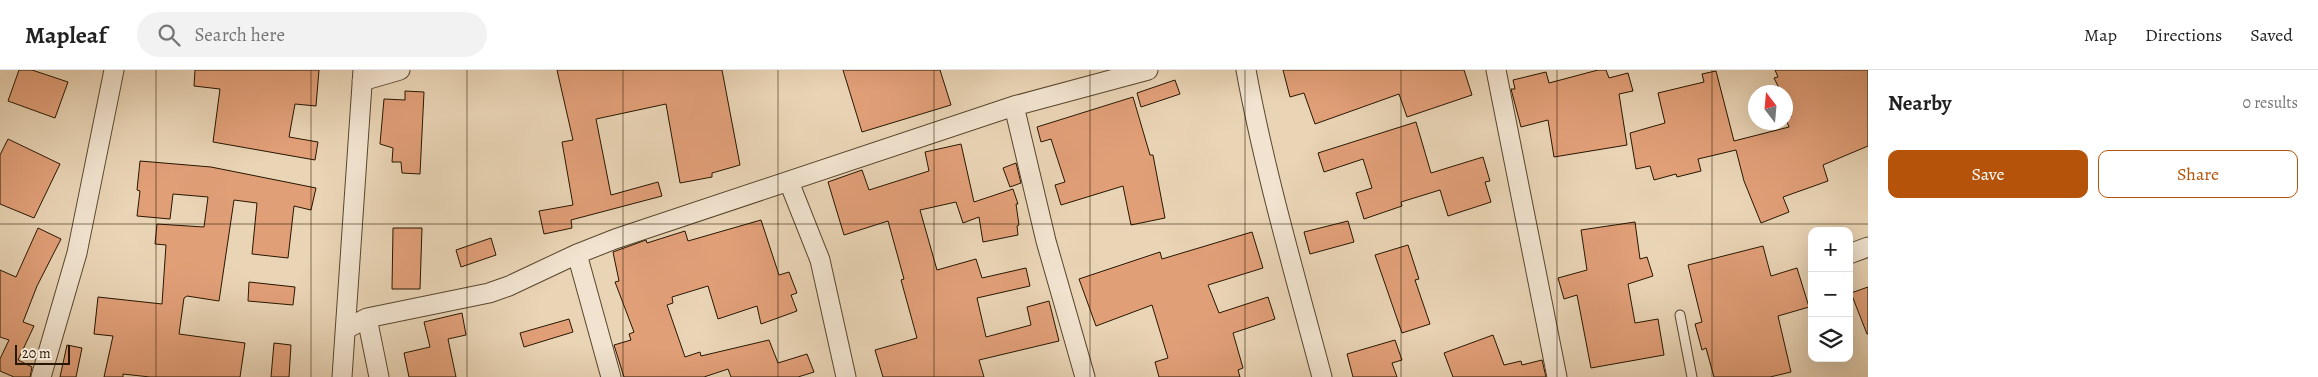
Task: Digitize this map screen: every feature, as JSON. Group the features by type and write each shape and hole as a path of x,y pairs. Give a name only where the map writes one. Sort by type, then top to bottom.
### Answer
{"street":[{"path":"41,377 77,253 114,70"},
{"path":"342,377 362,75 400,70"},
{"path":"346,329 367,318 489,293 509,286 616,238 1014,106 1148,70"},
{"path":"1246,70 1281,219 1322,377"},
{"path":"1496,70 1557,377"},
{"path":"1014,106 1046,241 1085,377"},
{"path":"789,182 820,260 846,377"},
{"path":"1853,253 1868,247"},
{"path":"577,254 611,377"},
{"path":"367,318 379,377"}],"lane":[{"path":"1680,315 1692,377"}],"building":[{"path":"19,70 32,70 68,82 55,118 8,101"},
{"path":"195,70 319,70 316,106 295,104 289,137 318,142 315,160 213,142 220,89 194,86"},
{"path":"557,70 722,70 740,165 712,173 712,177 680,183 666,104 596,119 611,195 658,182 662,196 571,220 572,228 544,234 539,211 573,205 562,142 573,140"},
{"path":"843,70 940,70 951,105 862,132"},
{"path":"1283,70 1464,70 1472,95 1407,117 1399,94 1315,124 1304,93 1290,97"},
{"path":"1598,70 1606,70 1609,78 1628,73 1633,91 1619,94 1627,145 1554,157 1548,120 1521,127 1511,89 1515,89 1513,80 1546,72 1549,83"},
{"path":"1775,70 1868,70 1868,146 1823,165 1828,181 1783,197 1789,212 1761,223 1744,181 1736,150 1698,159 1701,171 1677,177 1676,174 1654,180 1650,166 1636,169 1630,133 1665,123 1658,93 1704,82 1702,74 1716,71 1734,141 1777,130 1793,130 1793,85 1778,85 1774,78 1778,77"},
{"path":"1175,80 1180,94 1141,107 1137,93"},
{"path":"405,91 424,92 420,174 402,173 401,162 392,162 393,148 380,144 384,99 405,100"},
{"path":"1133,97 1150,155 1153,155 1165,218 1131,225 1123,186 1061,205 1055,185 1065,182 1051,139 1041,142 1037,127"},
{"path":"1416,122 1431,173 1483,157 1490,181 1485,182 1491,202 1448,216 1440,190 1401,202 1402,206 1364,219 1356,193 1372,188 1363,159 1324,172 1318,153"},
{"path":"8,139 60,164 34,218 0,204 0,155"},
{"path":"961,144 974,202 1013,189 1018,204 1016,204 1019,225 1017,226 1018,235 983,242 979,217 963,223 956,202 920,210 937,270 976,259 982,278 1026,268 1030,286 977,298 986,337 1031,325 1027,307 1049,301 1059,341 979,360 984,377 883,377 875,350 917,338 901,280 904,279 888,221 844,235 828,182 862,170 869,190 929,171 925,152"},
{"path":"140,161 211,167 316,188 311,210 294,206 288,258 252,254 257,203 234,200 219,301 187,296 184,298 179,334 245,343 240,377 150,377 123,374 123,377 104,377 113,336 94,334 98,297 162,304 166,245 155,244 157,224 204,227 208,197 173,194 170,219 137,216 140,191 137,190"},
{"path":"1016,163 1021,183 1010,187 1003,168"},
{"path":"761,220 779,275 789,272 797,293 791,295 797,311 761,324 757,306 718,319 708,286 672,297 673,303 667,305 685,357 700,352 701,356 769,340 778,363 807,354 814,372 798,377 731,377 728,369 704,377 624,377 614,345 631,340 629,334 634,332 615,282 619,281 613,252 646,240 647,243 685,231 688,241"},
{"path":"1348,221 1354,242 1310,254 1304,232"},
{"path":"1635,222 1640,259 1647,257 1653,276 1628,284 1635,323 1658,319 1664,355 1591,368 1577,295 1564,299 1558,278 1587,270 1581,230"},
{"path":"38,228 61,239 37,286 23,322 34,326 18,360 32,367 30,377 14,377 0,371 0,359 9,340 0,337 0,270 16,277"},
{"path":"393,228 422,228 420,289 392,289"},
{"path":"1252,232 1263,268 1208,285 1219,313 1268,297 1275,319 1233,333 1243,368 1238,370 1240,377 1159,377 1155,362 1168,358 1152,305 1096,326 1079,279 1160,252 1162,259"},
{"path":"491,238 496,255 461,267 456,250"},
{"path":"1408,245 1419,279 1415,280 1430,324 1402,333 1375,255"},
{"path":"1763,246 1771,276 1797,268 1808,307 1778,316 1791,372 1770,377 1714,377 1706,348 1702,350 1695,324 1702,322 1688,265"},
{"path":"249,282 295,287 293,305 248,301"},
{"path":"1868,287 1868,334 1853,298 1853,292"},
{"path":"462,313 466,335 448,339 456,377 409,377 404,353 430,347 424,322"},
{"path":"569,319 573,332 524,347 520,333"},
{"path":"1493,335 1504,365 1521,361 1522,365 1542,360 1546,377 1453,377 1444,353"},
{"path":"1395,340 1402,360 1392,363 1397,377 1353,377 1347,354"},
{"path":"274,343 291,345 289,377 271,377"},
{"path":"67,345 82,348 76,377 60,377"}]}
